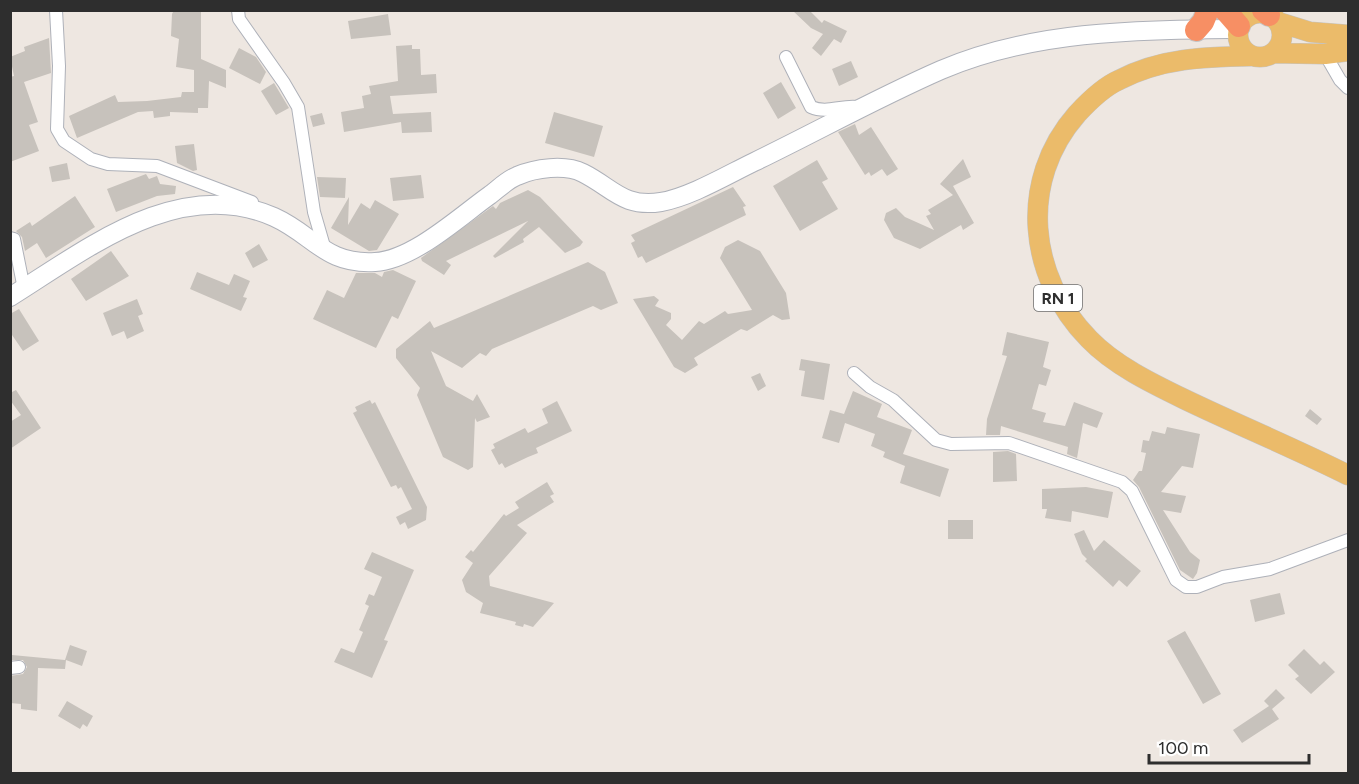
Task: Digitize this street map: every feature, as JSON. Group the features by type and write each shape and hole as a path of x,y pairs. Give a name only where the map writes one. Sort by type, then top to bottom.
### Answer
{"highway":[{"path":"1196,30 1208,10"}],"main road":[{"path":"1238,34 1251,14 1270,16 1310,32 1348,35"},
{"path":"1270,16 1282,38 1273,53"},
{"path":"17,293 142,218 191,205 240,206 276,218 346,262 379,262 412,251 516,176 539,170 558,168 580,171 612,193 636,204 664,201 718,180 948,67 1024,43 1074,36 1196,30 1238,34 1263,58 1273,53 1325,54 1348,51"},
{"name":"RN 1","path":"1238,34 1208,57 1157,64 1116,81 1091,101 1066,127 1052,152 1042,178 1036,208 1041,260 1052,288 1070,318 1090,340 1119,363 1160,387 1348,475"}],"street":[{"path":"56,10 60,66 57,129 64,141 91,159 108,164 157,166 283,213 301,223 326,251"},
{"path":"238,10 239,19 298,107 314,212 326,251"},
{"path":"1325,54 1340,80 1348,88"},
{"path":"786,57 811,107 825,111 848,106 864,108"},
{"path":"10,238 14,239 17,293"},
{"path":"854,373 870,387 893,400 936,440 951,444 1009,443 1122,482 1132,491 1176,580 1186,587 1197,587 1223,577 1270,569 1348,540"}],"building":[{"path":"174,10 201,10 201,59 226,70 226,88 209,81 208,108 198,108 198,113 170,112 170,116 154,118 153,111 138,112 77,138 69,116 115,95 118,102 147,101 181,97 182,92 194,92 194,70 176,67 179,39 171,36"},
{"path":"792,10 809,10 822,23 824,20 847,31 841,43 834,39 821,56 812,48 823,34 811,28"},
{"path":"388,14 391,35 351,39 348,21"},
{"path":"49,38 51,73 24,82 38,122 29,125 39,151 10,162 10,77 14,76 10,57 25,51 24,47"},
{"path":"412,45 412,49 420,49 421,75 436,74 437,93 390,96 393,114 431,112 432,132 402,133 401,122 344,132 341,112 364,108 362,96 371,94 369,86 398,81 396,46"},
{"path":"239,48 256,57 266,72 260,84 229,68"},
{"path":"851,61 858,77 839,86 832,69"},
{"path":"781,82 796,108 778,119 763,93"},
{"path":"274,83 289,108 276,115 261,91"},
{"path":"554,112 603,126 594,157 545,143"},
{"path":"322,113 325,124 313,127 310,116"},
{"path":"855,124 859,135 871,127 898,169 887,176 882,169 871,176 869,172 865,175 838,132"},
{"path":"194,144 197,170 193,171 177,163 175,146"},
{"path":"963,159 971,177 953,186 974,223 963,230 961,225 920,249 894,238 884,220 886,213 896,208 905,217 934,230 926,216 931,214 928,210 953,195 940,184"},
{"path":"817,160 828,179 822,182 838,209 800,231 773,186"},
{"path":"67,163 70,179 52,182 49,167"},
{"path":"146,174 149,179 157,176 160,184 176,186 175,194 157,196 116,212 107,189"},
{"path":"421,175 424,198 393,201 390,178"},
{"path":"317,177 346,178 345,198 320,197"},
{"path":"733,187 746,206 743,207 746,215 646,263 642,256 638,258 631,243 635,241 631,235"},
{"path":"528,190 540,197 583,242 580,246 565,253 539,227 523,239 524,242 495,258 493,256 528,221 446,261 451,265 444,275 422,261 421,258 493,206 496,209 500,203"},
{"path":"75,196 95,227 46,258 37,243 25,251 22,237 16,231 30,222 32,226"},
{"path":"349,197 348,225 361,203 370,209 375,200 399,214 377,250 369,251 331,228"},
{"path":"738,240 760,251 786,293 790,319 782,320 773,315 747,331 741,329 694,358 698,365 685,373 674,367 633,299 654,296 659,300 655,306 671,313 671,319 666,325 682,340 699,321 704,324 725,311 728,314 752,310 720,258 725,247"},
{"path":"259,244 268,260 253,268 245,253"},
{"path":"111,251 129,276 86,301 71,279"},
{"path":"588,262 605,272 618,303 601,310 593,306 492,349 486,356 480,353 462,368 431,351 446,386 473,401 477,394 490,417 477,422 475,418 473,467 468,470 443,457 417,395 420,388 396,358 396,349 430,321 434,328"},
{"path":"393,270 416,281 398,319 392,316 376,348 313,319 327,290 344,298 356,273 375,273 382,277 384,272"},
{"path":"197,272 229,285 234,274 250,281 243,297 247,298 241,311 190,289"},
{"path":"137,299 143,314 138,316 144,331 127,339 124,331 112,336 103,313"},
{"path":"19,309 39,341 23,351 10,332 10,314"},
{"path":"1007,332 1049,342 1043,367 1051,370 1046,386 1039,384 1032,409 1046,413 1043,422 1065,426 1074,402 1103,413 1097,428 1083,423 1077,458 1067,454 1068,447 1001,426 1000,435 986,435 987,419 1007,356 1002,355"},
{"path":"801,359 830,364 824,400 801,396 805,371 799,370"},
{"path":"760,373 766,386 758,391 751,377"},
{"path":"16,390 41,428 10,449 10,422 21,415 10,400 10,393"},
{"path":"853,391 882,404 877,417 912,430 903,454 949,469 940,497 900,483 905,466 883,457 885,452 871,446 875,434 845,423 839,443 822,438 830,410 844,414"},
{"path":"370,400 372,404 375,402 427,507 426,520 408,529 405,522 400,525 396,517 412,509 401,487 398,489 396,485 391,487 353,413 357,411 355,407"},
{"path":"557,401 572,431 536,448 538,453 505,468 502,463 499,465 491,450 495,448 493,444 525,428 528,433 548,423 542,409"},
{"path":"1310,409 1322,419 1317,425 1305,416"},
{"path":"1167,427 1200,434 1193,468 1182,466 1161,492 1186,496 1181,513 1163,510 1190,552 1200,560 1193,579 1180,570 1139,487 1133,480 1139,471 1142,471 1146,453 1141,452 1143,440 1149,441 1152,431 1165,434"},
{"path":"1008,451 1016,454 1017,481 993,482 993,452"},
{"path":"547,482 554,494 550,496 554,502 517,525 527,533 489,576 490,586 554,603 533,627 524,624 523,627 515,625 516,622 480,613 483,603 466,592 462,580 473,563 465,557 471,550 473,552 504,514 506,516 519,508 515,502"},
{"path":"1086,487 1113,492 1108,518 1072,511 1071,522 1045,518 1047,509 1042,509 1042,489"},
{"path":"948,520 973,520 973,539 948,539"},
{"path":"1084,530 1094,551 1104,540 1141,571 1127,587 1119,580 1113,587 1085,561 1087,559 1082,554 1074,534"},
{"path":"372,552 414,570 384,640 388,641 372,678 334,662 341,648 354,653 363,632 359,630 369,606 365,604 369,594 374,596 382,577 364,569"},
{"path":"1280,593 1285,614 1255,622 1250,600"},
{"path":"1185,631 1221,694 1203,704 1167,641"},
{"path":"70,645 87,651 82,666 66,660 65,669 38,668 37,711 21,709 21,704 10,703 10,676 23,674 27,667 23,660 11,660 12,655 65,660"},
{"path":"1304,649 1320,665 1324,661 1335,672 1311,694 1295,679 1299,676 1288,665"},
{"path":"1276,689 1285,698 1272,709 1279,719 1242,743 1233,730 1269,706 1264,701"},
{"path":"67,701 93,716 87,727 83,724 80,729 58,716"}]}
